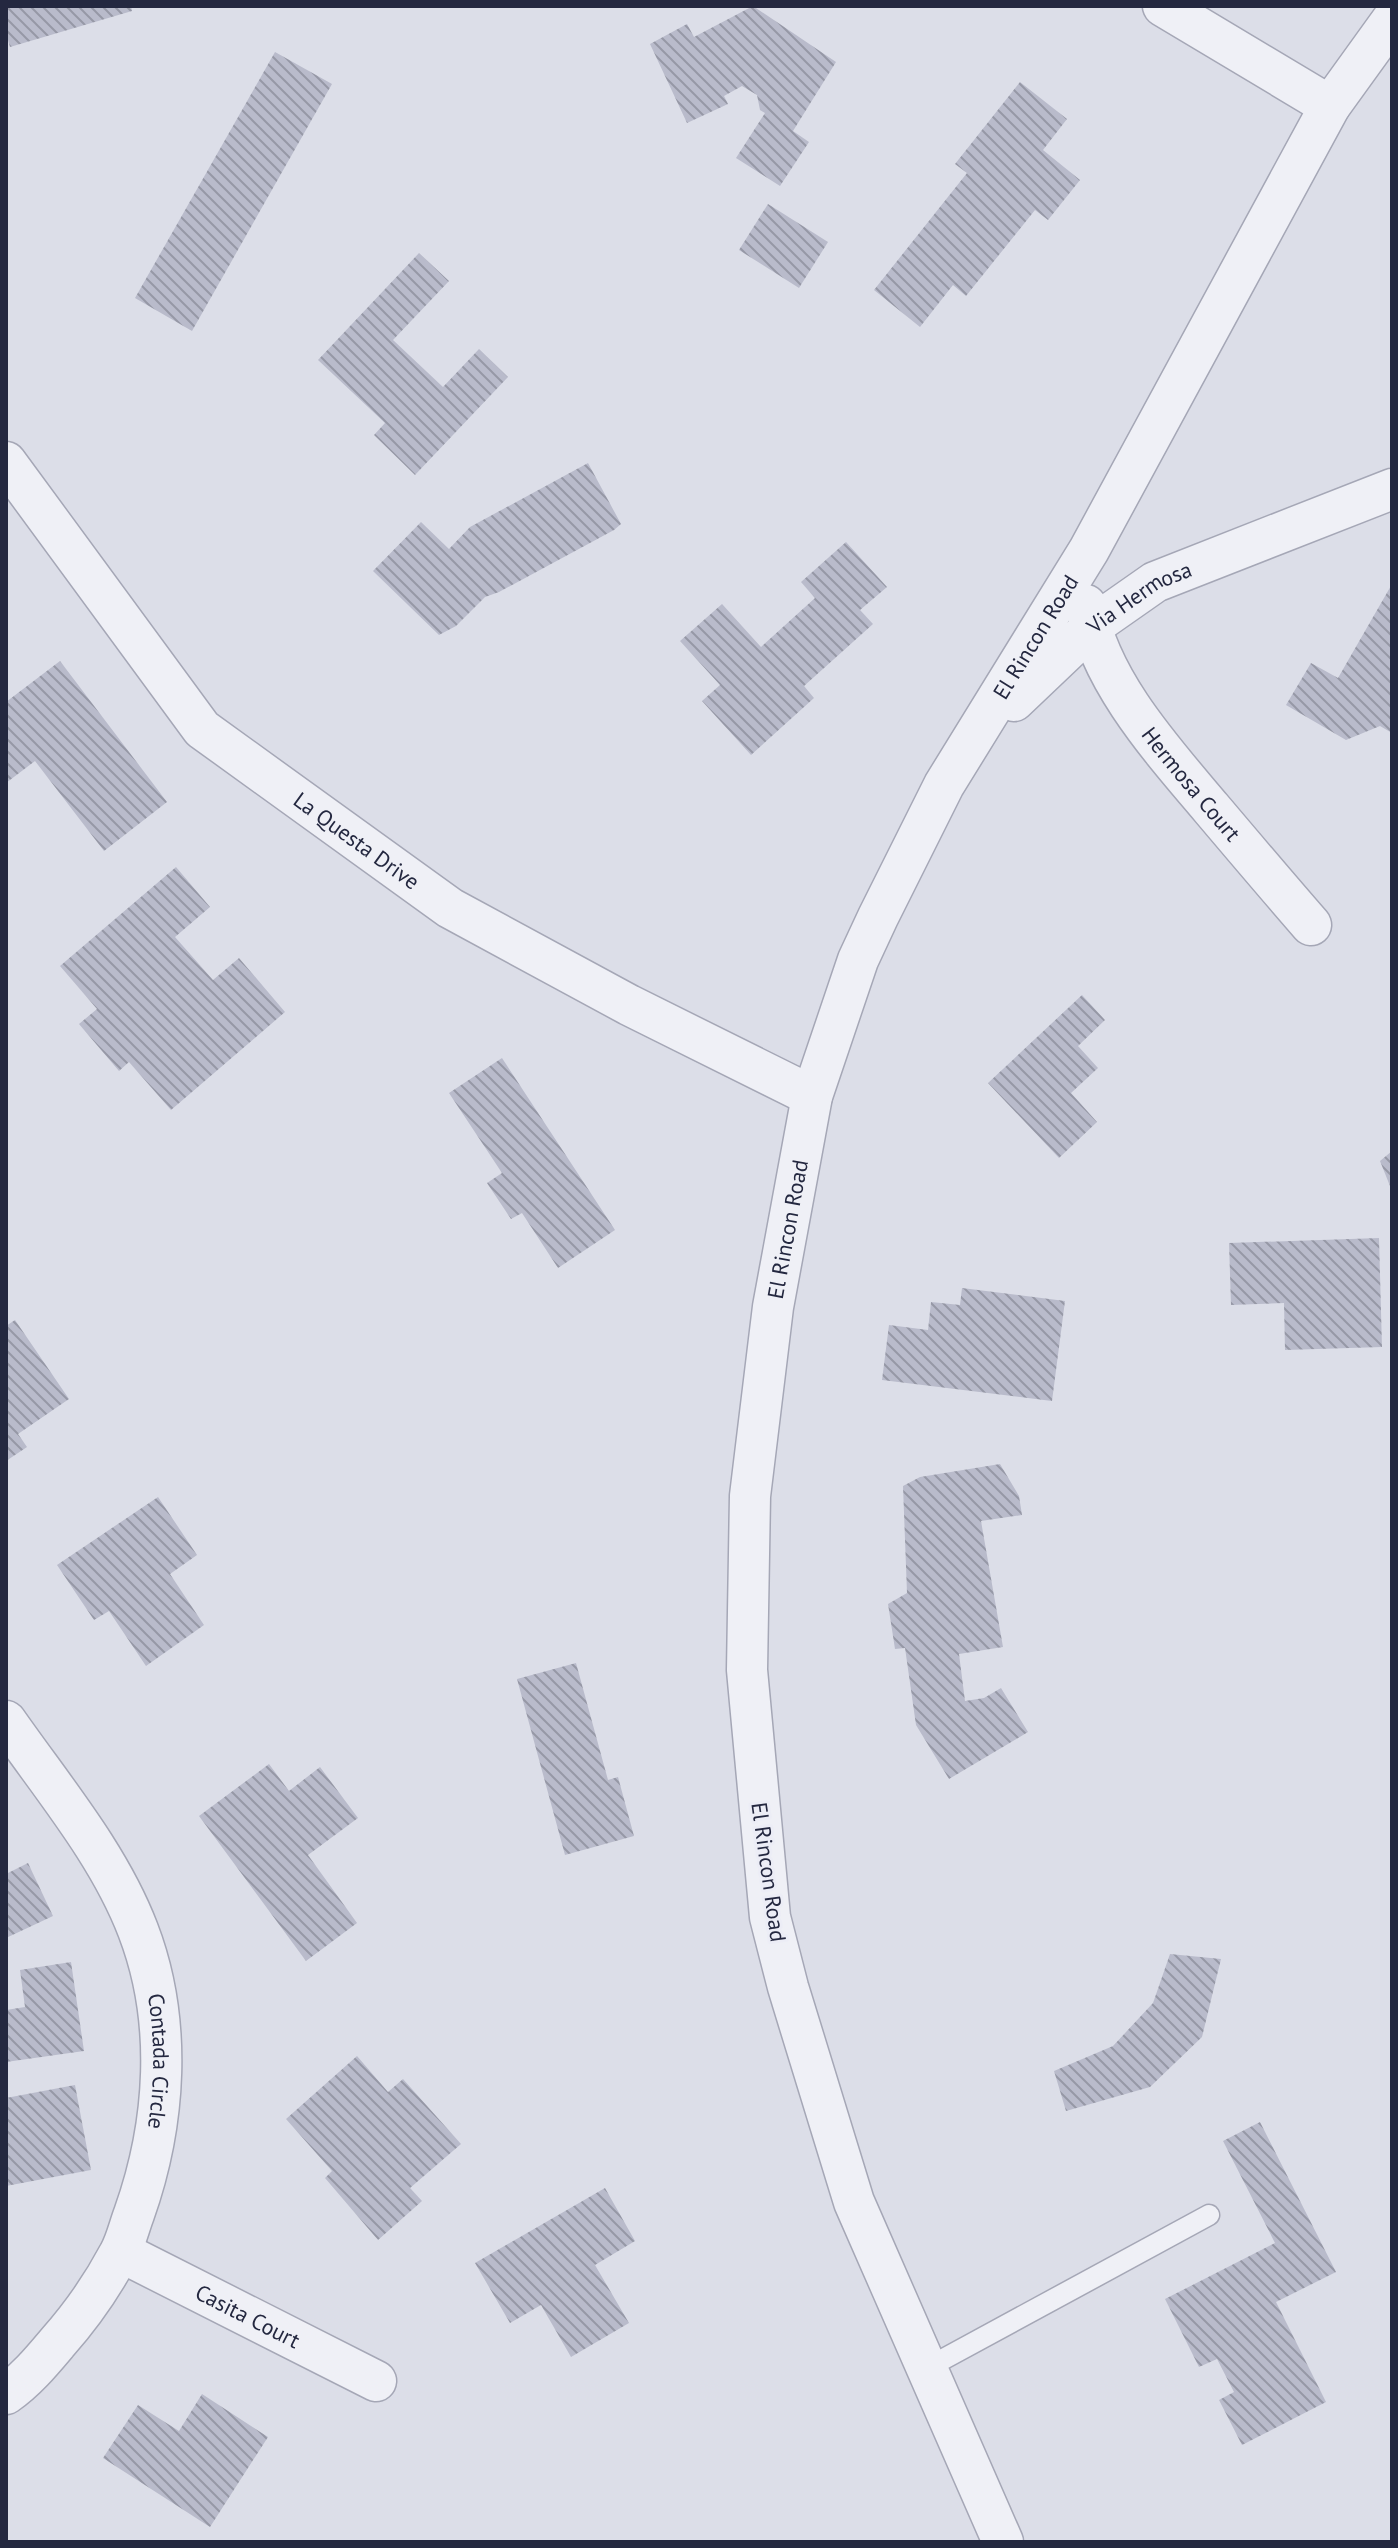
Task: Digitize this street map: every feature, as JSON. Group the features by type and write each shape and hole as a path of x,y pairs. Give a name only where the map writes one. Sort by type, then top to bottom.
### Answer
{"street":[{"path":"1163,6 1330,106"},
{"name":"El Rincon Road","path":"1003,2542 854,2202 770,1917 747,1670 752,1480 773,1307 812,1096 858,960 944,785 1089,550 1330,106 1392,20"},
{"name":"La Questa Drive","path":"6,462 202,729 450,908 629,1005 812,1096"},
{"name":"Via Hermosa","path":"944,785 999,717 1039,674 1091,627 1155,582 1392,489"},
{"name":"Hermosa Court","path":"1089,550 1085,593 1091,627 1121,689 1159,748 1311,925"},
{"name":"Contada Circle","path":"6,1721 92,1843 137,1927 151,1968 159,2012 161,2097 148,2175 121,2252 83,2313 24,2382 6,2394"},
{"name":"Casita Court","path":"121,2252 376,2381"}],"lane":[{"path":"927,2368 1209,2215"}],"building":[{"path":"6,6 131,6 132,11 10,47 6,33"},
{"path":"753,6 836,62 793,131 809,142 780,186 736,158 765,113 760,110 757,95 742,86 724,96 728,104 687,123 650,44 687,24 694,37"},
{"path":"275,52 332,84 192,331 135,298"},
{"path":"1020,82 1067,119 1043,150 1080,180 1048,220 1035,210 966,296 953,285 920,327 874,290 967,173 955,164"},
{"path":"768,204 828,242 799,288 739,250"},
{"path":"419,253 449,281 393,340 443,387 479,349 508,377 415,475 374,435 385,423 318,360"},
{"path":"588,463 621,524 485,597 456,626 439,635 373,571 421,522 449,549 470,527"},
{"path":"846,542 887,587 860,610 873,624 804,686 814,698 751,755 702,701 720,685 680,641 722,604 761,647 815,598 801,582"},
{"path":"1392,584 1392,733 1380,726 1346,740 1286,705 1311,663 1338,678"},
{"path":"60,661 167,802 104,851 35,761 6,783 6,702"},
{"path":"176,867 210,907 175,937 213,980 239,958 285,1012 171,1110 129,1062 119,1071 79,1024 97,1009 60,966"},
{"path":"1082,995 1105,1020 1078,1046 1098,1068 1071,1093 1097,1122 1059,1158 988,1083"},
{"path":"502,1058 615,1230 558,1268 522,1213 511,1219 487,1183 502,1173 449,1093"},
{"path":"1392,1151 1392,1191 1380,1161"},
{"path":"1379,1238 1382,1347 1285,1350 1284,1303 1231,1305 1229,1243"},
{"path":"962,1288 1065,1301 1052,1401 882,1380 889,1325 928,1330 931,1302 960,1305"},
{"path":"15,1320 69,1399 18,1434 27,1447 6,1461 6,1326"},
{"path":"1000,1464 1019,1496 1022,1515 981,1521 1003,1647 959,1654 965,1701 984,1698 1001,1688 1028,1732 949,1779 916,1725 905,1648 895,1649 888,1604 907,1593 903,1486 920,1477"},
{"path":"158,1497 197,1555 170,1574 204,1625 146,1666 109,1611 94,1620 57,1565"},
{"path":"576,1663 608,1780 618,1777 634,1836 565,1855 517,1679"},
{"path":"269,1764 289,1791 320,1767 358,1818 308,1855 357,1923 306,1961 199,1816"},
{"path":"28,1863 53,1916 6,1938 6,1874"},
{"path":"1170,1954 1221,1959 1202,2037 1150,2087 1066,2111 1054,2071 1113,2046 1153,2003"},
{"path":"71,1962 84,2051 6,2062 6,2010 25,2007 20,1970"},
{"path":"357,2056 388,2092 403,2079 461,2144 410,2188 422,2201 378,2240 325,2178 332,2171 286,2119"},
{"path":"75,2085 91,2170 6,2186 6,2098"},
{"path":"1260,2122 1336,2272 1276,2302 1326,2402 1242,2445 1219,2400 1234,2392 1217,2359 1199,2367 1165,2299 1275,2243 1223,2141"},
{"path":"605,2188 635,2241 595,2265 629,2323 571,2357 541,2305 510,2323 475,2263"},
{"path":"202,2394 268,2437 210,2527 103,2458 138,2405 179,2431"}]}
